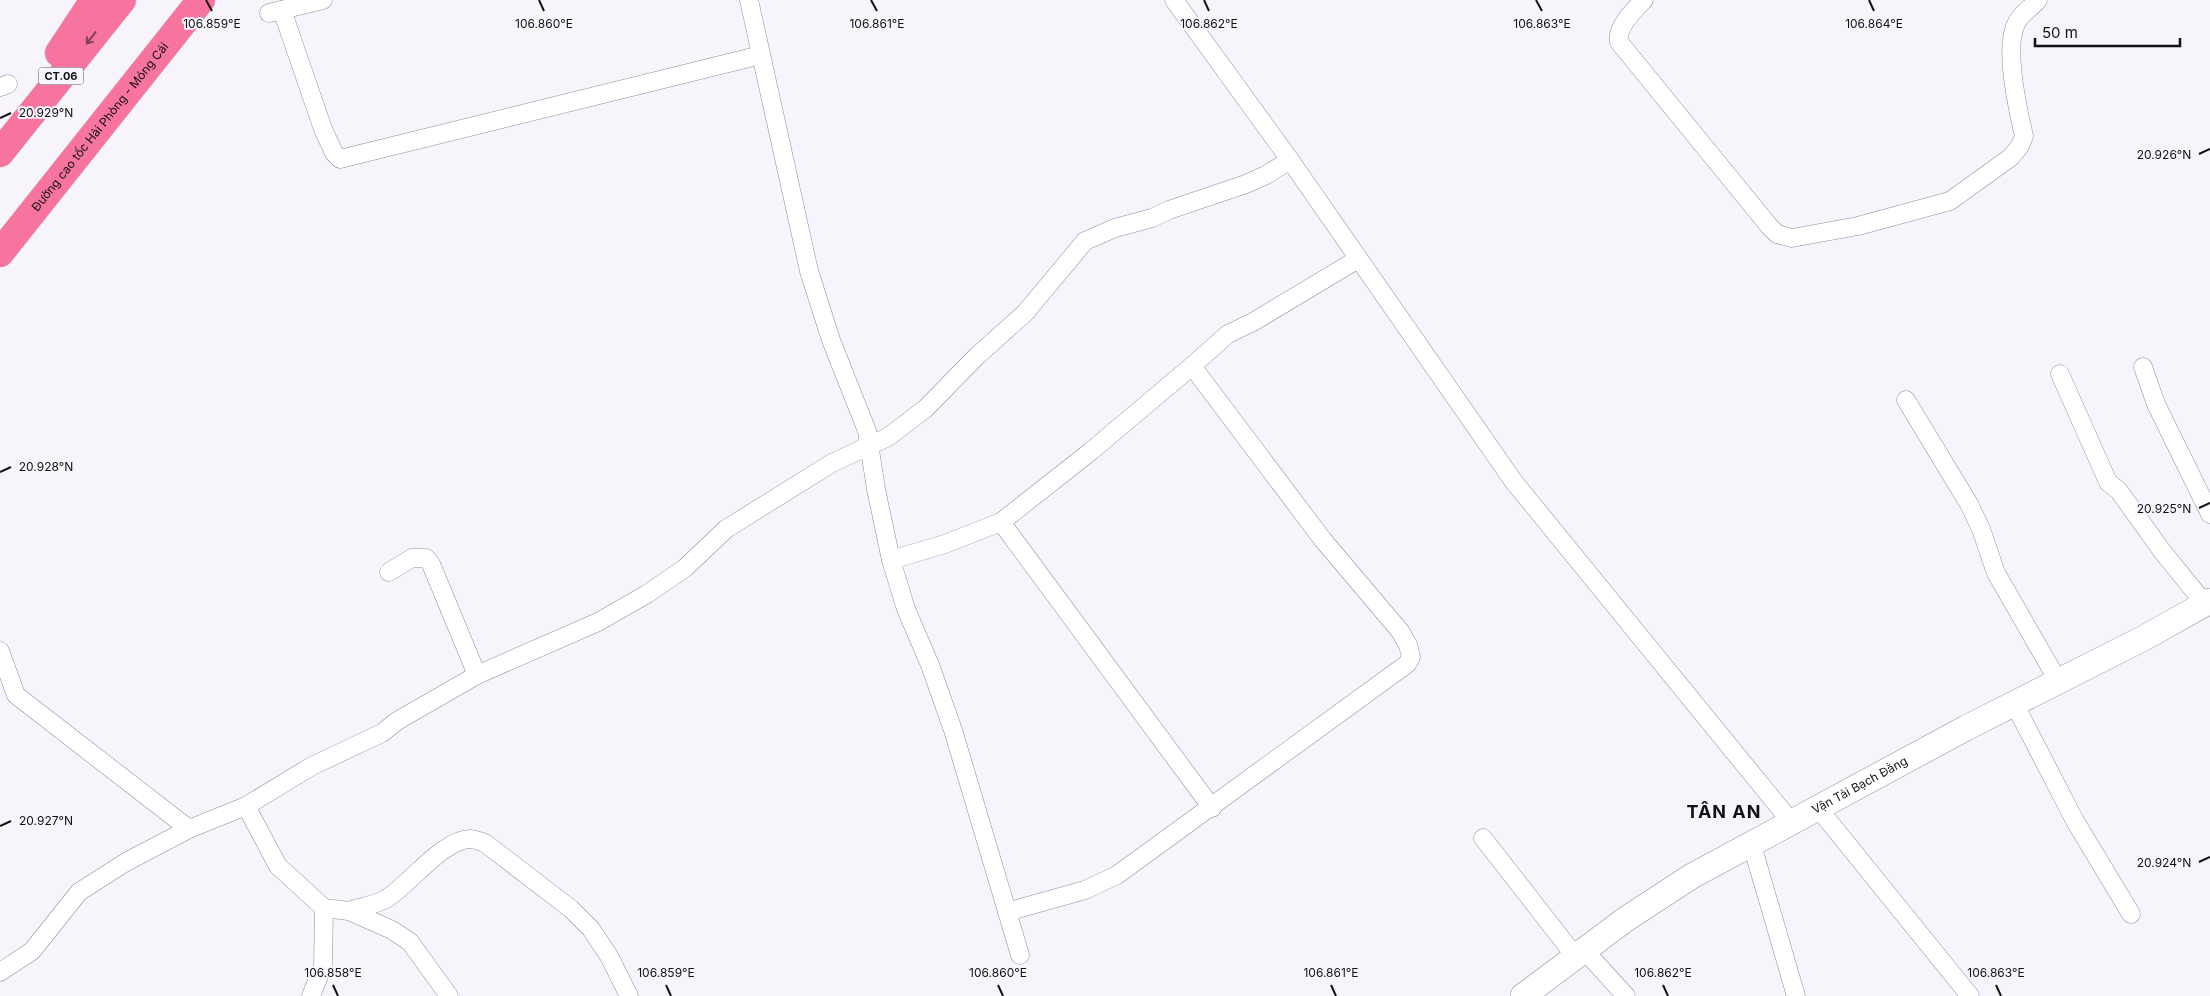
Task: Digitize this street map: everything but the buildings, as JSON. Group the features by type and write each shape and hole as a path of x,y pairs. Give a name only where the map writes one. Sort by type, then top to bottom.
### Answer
{"highway":[{"path":"0,134 56,58 94,0"},
{"name":"CT.06","path":"0,153 122,0"},
{"name":"Đường cao tốc Hải Phòng - Móng Cái","path":"0,254 201,0"},
{"path":"102,124 210,0"}],"street":[{"path":"323,0 275,12 323,129 334,153 340,159 761,55"},
{"path":"749,0 809,271 831,340 871,445 876,489 891,560 906,609 930,665 953,730 1020,955"},
{"path":"1174,0 1290,160 1514,482 1792,823"},
{"path":"1644,0 1622,27 1618,36 1619,42 1769,226 1778,234 1792,238 1858,226 1950,201 2011,157 2020,146 2024,136 2011,65 2013,36 2017,22 2038,0"},
{"path":"0,972 32,951 80,892 126,862 189,828 246,806 312,766 382,733 397,721 478,675 598,622 647,594 685,568 726,529 832,463 888,437 925,410 977,356 1025,313 1085,242 1115,228 1152,218 1246,184 1266,175 1290,160"},
{"path":"891,560 945,544 1001,522 1090,452 1228,334 1253,322 1358,259"},
{"path":"1007,912 1085,890 1117,875 1212,808 1407,664 1411,657 1408,645 1400,631 1322,540 1192,366"},
{"path":"2143,367 2156,404 2210,514"},
{"path":"2060,374 2108,482 2119,491 2162,551 2207,603"},
{"path":"1906,400 1969,504 1981,530 1996,573 2058,681"},
{"path":"1001,522 1212,808"},
{"path":"389,572 412,558 426,558 431,564 478,675"},
{"name":"Vận Tải Bạch Đằng","path":"1523,996 1580,953 1692,876 2014,703 2144,638 2207,603"},
{"path":"0,651 16,695 189,828"},
{"path":"2014,703 2075,821 2131,914"},
{"path":"246,806 278,866 324,908 349,911 392,930 410,942 450,996"},
{"path":"1818,808 1970,996"},
{"path":"1483,838 1580,953 1626,996"},
{"path":"349,911 384,900 403,887 419,870 453,844 471,839 485,843 571,909 591,929 610,956 629,996"},
{"path":"1752,845 1796,996"},
{"path":"311,996 323,966 324,908"}],"district":[{"name":"TÂN AN","path":"1724,812"}]}
